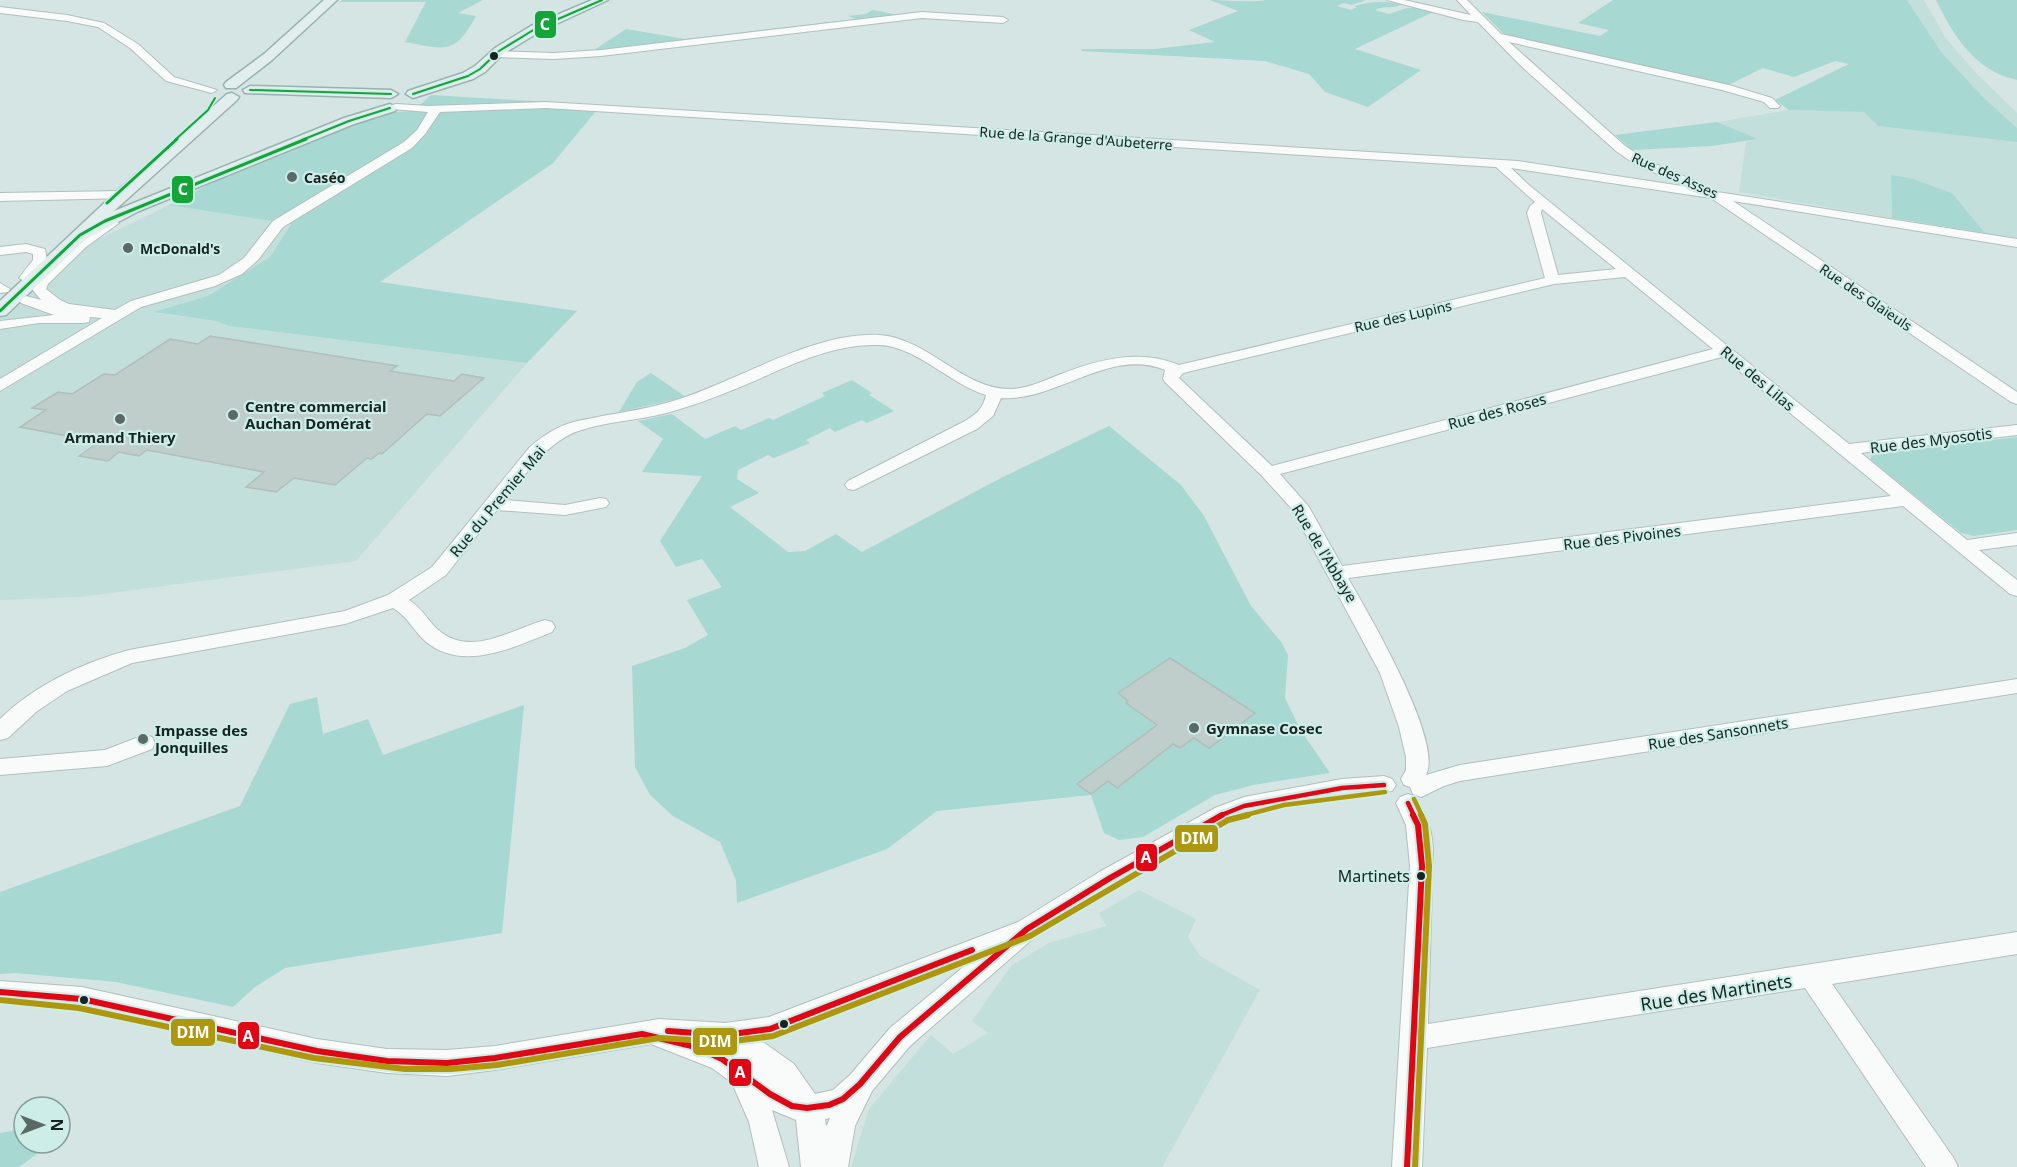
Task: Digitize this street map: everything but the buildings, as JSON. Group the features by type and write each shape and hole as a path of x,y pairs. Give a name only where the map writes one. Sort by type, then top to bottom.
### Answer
{"main road":[{"path":"1,292 26,278 239,89 268,57 331,0"},
{"path":"344,93 375,101 423,107 535,29 602,0"},
{"path":"0,311 208,110 213,94 239,89 344,93 392,103"},
{"path":"80,235 133,208 392,103"}],"street":[{"path":"1392,0 1462,17 1481,19"},
{"name":"Rue des Asses","path":"1462,0 1525,64 1628,155 1715,195 2017,243"},
{"path":"0,10 74,19 101,25 135,46 170,80 213,94"},
{"path":"496,54 554,56 601,53 922,15 1003,21"},
{"path":"1499,38 1530,42 1725,87 1768,100 1774,106"},
{"name":"Rue de la Grange d'Aubeterre","path":"423,107 546,105 1546,167 1715,195"},
{"path":"0,386 114,317 152,297 206,286 232,273 250,260 267,234 278,224 408,145 421,132 423,107"},
{"name":"Rue des Lilas","path":"1500,164 2017,590"},
{"path":"78,312 58,306 48,299 39,289 41,283 93,234 224,172"},
{"name":"Rue des Glaïeuls","path":"1715,195 2017,399"},
{"path":"0,197 118,196"},
{"path":"1546,204 1536,206 1534,213 1550,275 1554,280"},
{"path":"0,251 26,248 40,252 40,260 26,278"},
{"name":"Rue des Lupins","path":"1178,370 1554,280 1630,272"},
{"path":"26,300 56,311 114,317"},
{"path":"0,325 39,319 114,317"},
{"name":"Rue du Premier Mai","path":"0,732 14,717 41,696 97,668 129,657 345,617 376,609 424,584 439,571 530,457 542,444 558,434 573,427 693,400 826,348 845,343 881,340 899,343 918,350 979,389 994,393 1027,393 1040,390 1074,375 1136,360 1158,362 1178,370"},
{"name":"Rue des Roses","path":"1268,472 1725,351"},
{"name":"Rue de l'Abbaye","path":"1178,370 1171,373 1172,379 1268,472 1300,507 1338,573 1391,673 1403,705 1417,757 1414,790"},
{"path":"854,485 971,425 985,415 994,404 994,393"},
{"name":"Rue des Myosotis","path":"1846,450 2017,430"},
{"name":"Rue des Pivoines","path":"1338,573 1906,500"},
{"path":"494,504 565,510 600,503"},
{"path":"1963,546 2017,539"},
{"path":"395,600 414,612 434,638 453,648 469,650 489,647 545,627"},
{"name":"Rue des Sansonnets","path":"1414,790 1437,779 1461,773 2017,686"},
{"path":"0,767 107,758 144,743"},
{"path":"642,1034 696,1047 722,1059 759,1052 1027,929 1110,878 1225,813 1244,806 1342,788 1384,785 1387,793 1396,800 1414,790 1420,829 1422,866 1407,1167"},
{"path":"0,992 82,999 317,1051 387,1061 447,1063 495,1058 642,1034 687,1031 725,1035 759,1052 777,1098 792,1106 807,1108 830,1105 843,1099 860,1084 900,1037 1027,929"},
{"name":"Rue des Martinets","path":"1415,1037 1443,1035 2017,943"},
{"path":"1812,977 1943,1167"},
{"path":"759,1052 764,1122 774,1167"},
{"path":"833,1167 841,1125 860,1084"},
{"path":"807,1108 816,1167"}],"shaded area":[{"path":"342,0 483,0 458,13 476,16 455,44 448,47 430,47 405,42 426,2 340,2"},
{"path":"1210,0 1366,0 1352,5 1343,3 1337,6 1351,10 1357,7 1354,6 1384,2 1401,5 1375,10 1389,14 1410,8 1433,12 1355,49 1421,70 1368,107 1325,92 1309,74 1265,61 1081,51 1082,49 1155,49 1215,42 1189,30 1238,11"},
{"path":"1613,0 1907,0 1942,53 1982,96 2017,128 2017,142 1878,126 1864,112 1789,110 1775,100 1849,64 1835,61 1794,77 1763,68 1726,86 1505,35 1482,12 1600,36 1609,30 1578,23"},
{"path":"1907,0 1924,0 1945,37 1975,72 2017,113 2017,128 1982,96 1942,53"},
{"path":"1936,0 2017,0 2017,80 1989,69 1977,60 1958,38"},
{"path":"873,10 903,16 591,52 626,29 685,39 856,19 848,16 866,14"},
{"path":"431,95 601,105 553,163 380,282 577,311 527,363 229,326 216,321 154,312 208,296 270,257 291,224 169,205 221,178 362,120 394,112 413,111"},
{"path":"1789,110 1864,112 1878,126 2017,142 2017,238 1985,233 1952,193 1891,175 1892,218 1739,192 1746,142 1757,139 1718,122"},
{"path":"1717,122 1758,139 1712,146 1632,150 1615,135"},
{"path":"1891,175 1910,178 1952,193 1985,233 1892,218"},
{"path":"169,205 291,223 270,257 208,296 156,313 216,321 229,326 527,363 356,561 80,597 0,600 0,310 16,308 87,245"},
{"path":"651,373 686,397 619,412 637,382"},
{"path":"852,380 872,393 869,395 894,411 867,423 862,420 835,432 830,428 806,440 810,443 774,458 768,455 738,470 737,479 759,493 730,507 788,552 805,551 836,534 862,552 999,479 1109,426 1181,485 1204,516 1251,606 1282,643 1288,655 1285,698 1301,731 1330,773 1253,785 1215,795 1143,837 1119,840 1104,833 1091,795 937,811 887,849 737,903 736,880 720,842 673,816 650,795 635,767 632,666 685,648 708,635 687,600 722,587 702,559 676,567 660,541 702,476 642,472 663,439 638,421 672,414 705,439 735,426 741,430 769,418 773,420 825,396 822,393"},
{"path":"2017,437 2017,530 1974,536 1961,533 1871,460 1871,455"},
{"path":"317,697 323,734 368,719 383,755 524,705 502,933 285,968 255,987 233,1007 116,982 16,973 0,974 0,892 240,806 290,704"},
{"path":"1139,890 1196,919 1188,937 1200,956 1260,990 1162,1167 851,1167 869,1109 931,1035 953,1054 988,1033 972,1021 1011,966 1049,943 1106,926 1099,913"},
{"path":"12,1131 12,1155 36,1155 19,1167 0,1167 0,1133"}],"transit line":[{"name":"C","path":"413,94 468,76 480,69 499,51 535,29 602,0"},
{"name":"C","path":"250,90 391,94"},
{"name":"C","path":"107,203 208,110 215,98"},
{"name":"C","path":"0,311 80,235 105,221 349,121 390,108"},
{"name":"A","path":"0,992 82,999 317,1051 387,1061 447,1063 495,1058 642,1034 696,1047 722,1059 770,1094 792,1106 807,1108 829,1105 843,1099 860,1084 900,1037 1027,929 1110,878 1223,814 1244,806 1342,788 1384,785"},
{"name":"DIM","path":"0,1000 79,1008 314,1058 405,1069 451,1069 497,1065 659,1038 725,1042 773,1036 1030,936 1228,820 1284,805 1385,792"},
{"name":"DIM","path":"1414,799 1425,824 1429,866 1415,1167"},
{"name":"A","path":"1407,1167 1422,866 1418,825 1408,803"},
{"name":"A","path":"668,1031 725,1035 770,1029 972,950"}],"place":[{"name":"Caséo","path":"292,177"},
{"name":"McDonald's","path":"128,248"},
{"name":"Centre commercial Auchan Domérat","path":"233,415"},
{"name":"Armand Thiery","path":"120,419"},
{"name":"Gymnase Cosec","path":"1194,728"},
{"name":"Impasse des Jonquilles","path":"143,739"},
{"name":"Martinets","path":"1421,876"}]}
